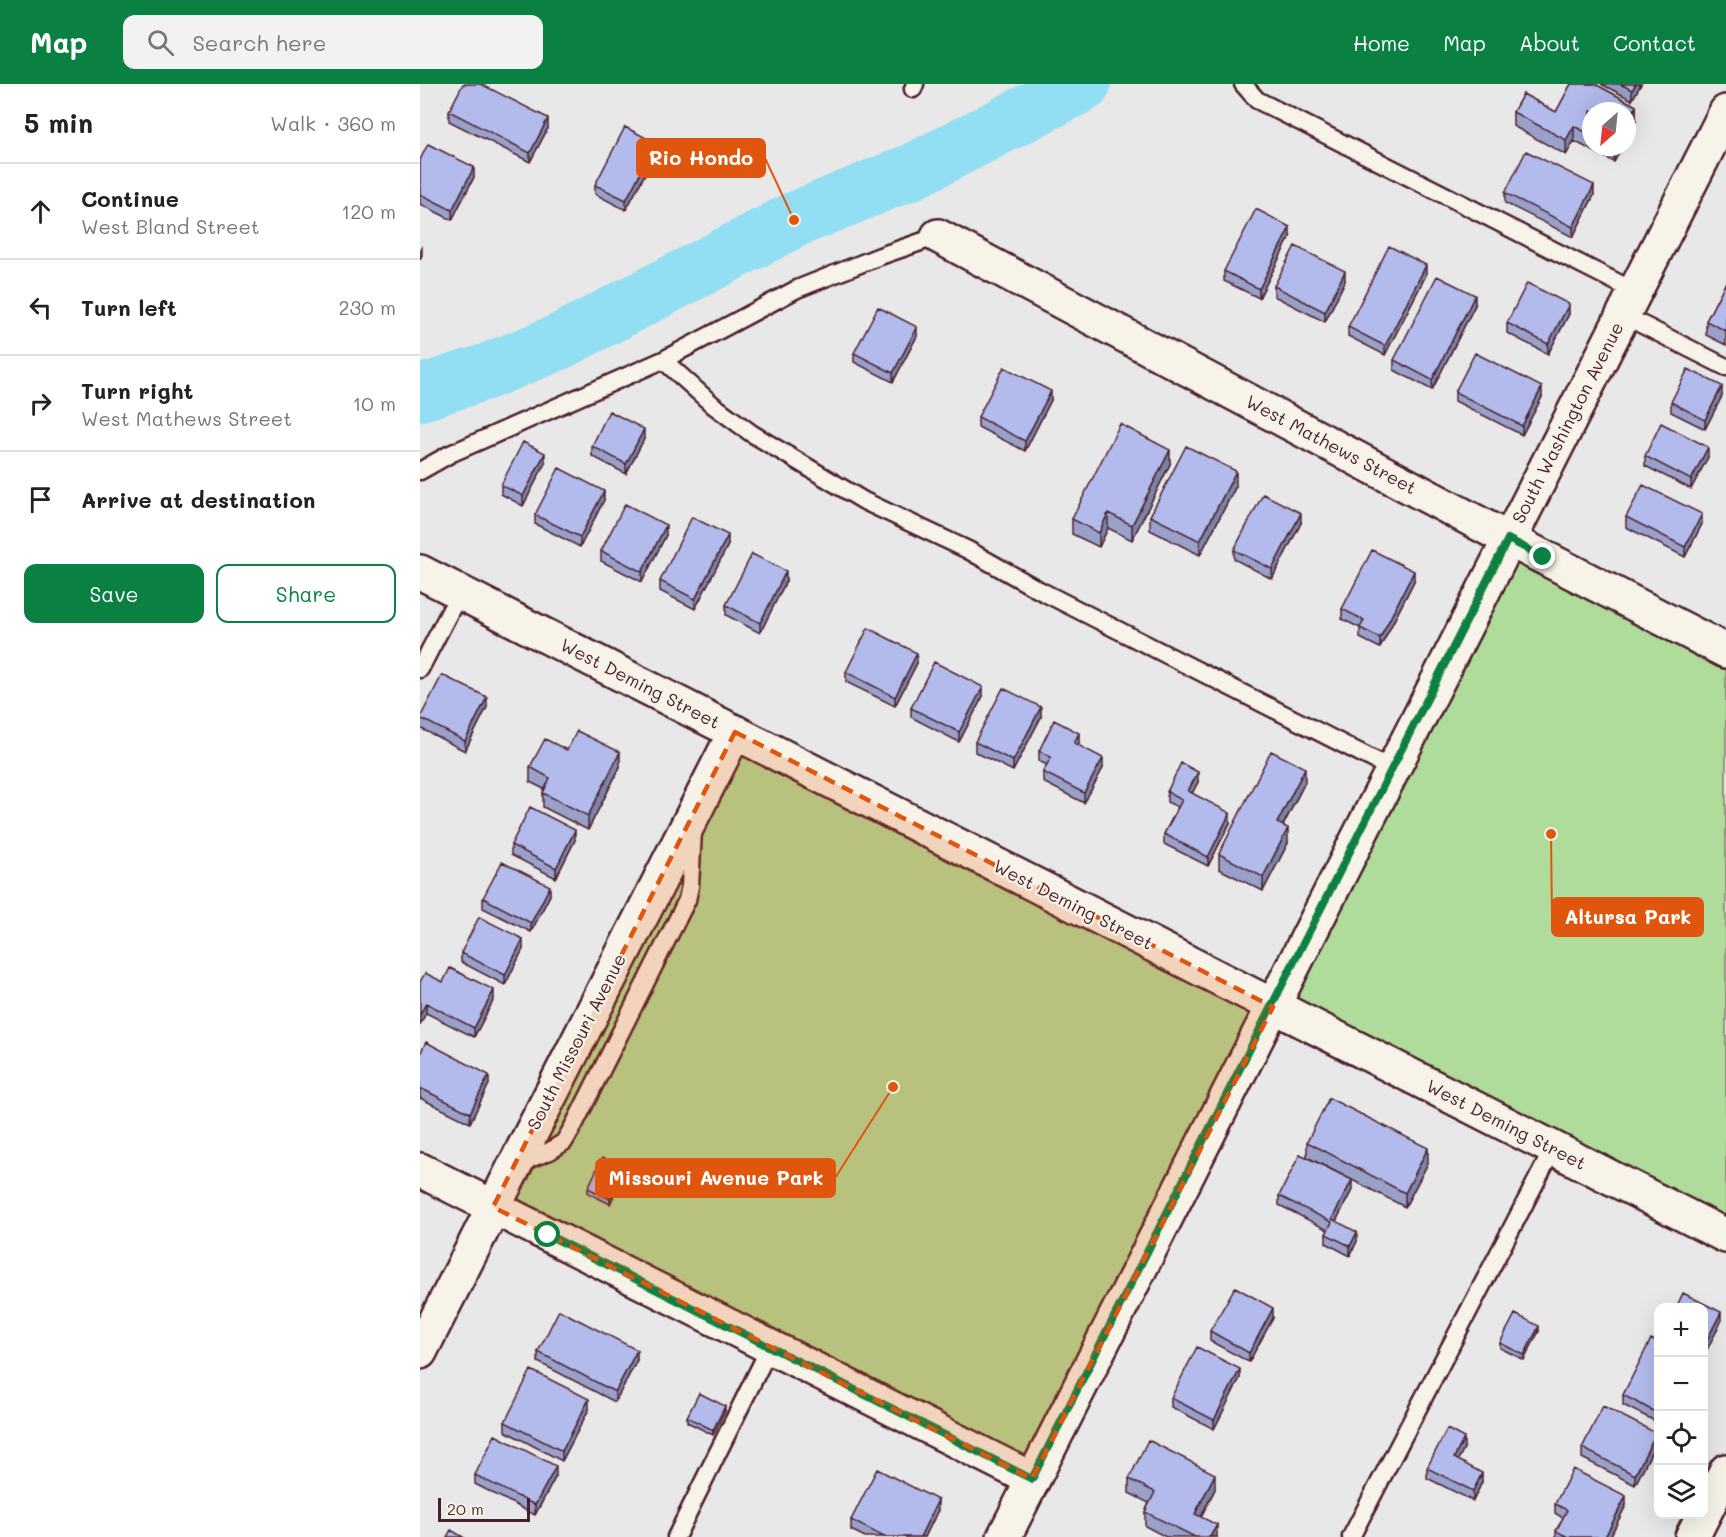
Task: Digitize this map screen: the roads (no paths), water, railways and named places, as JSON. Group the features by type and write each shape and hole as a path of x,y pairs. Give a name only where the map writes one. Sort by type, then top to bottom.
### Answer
{"street":[{"name":"South Washington Avenue","path":"1004,1537 1726,112"},
{"name":"West Mathews Street","path":"938,236 1508,539 1726,651"},
{"name":"West Deming Street","path":"420,572 1726,1236"},
{"name":"South Missouri Avenue","path":"420,1352 735,732"},
{"path":"420,1170 1032,1479"},
{"path":"1692,1537 1726,1471"}],"lane":[{"path":"1243,84 1257,100 1628,303 1726,367"},
{"path":"420,471 450,454 663,360 796,289 938,236"},
{"path":"663,360 713,405 751,433 864,501 968,550 1039,590 1392,769"},
{"path":"420,669 460,592"},
{"path":"1351,1537 1553,1149"},
{"path":"675,1537 770,1347"}],"waterway":[{"path":"420,393 486,372 559,342 794,220 913,171 1083,84"}],"place":[{"name":"Rio Hondo","path":"794,220"},
{"name":"Altursa Park","path":"1551,834"},
{"name":"Missouri Avenue Park","path":"893,1087"}]}
